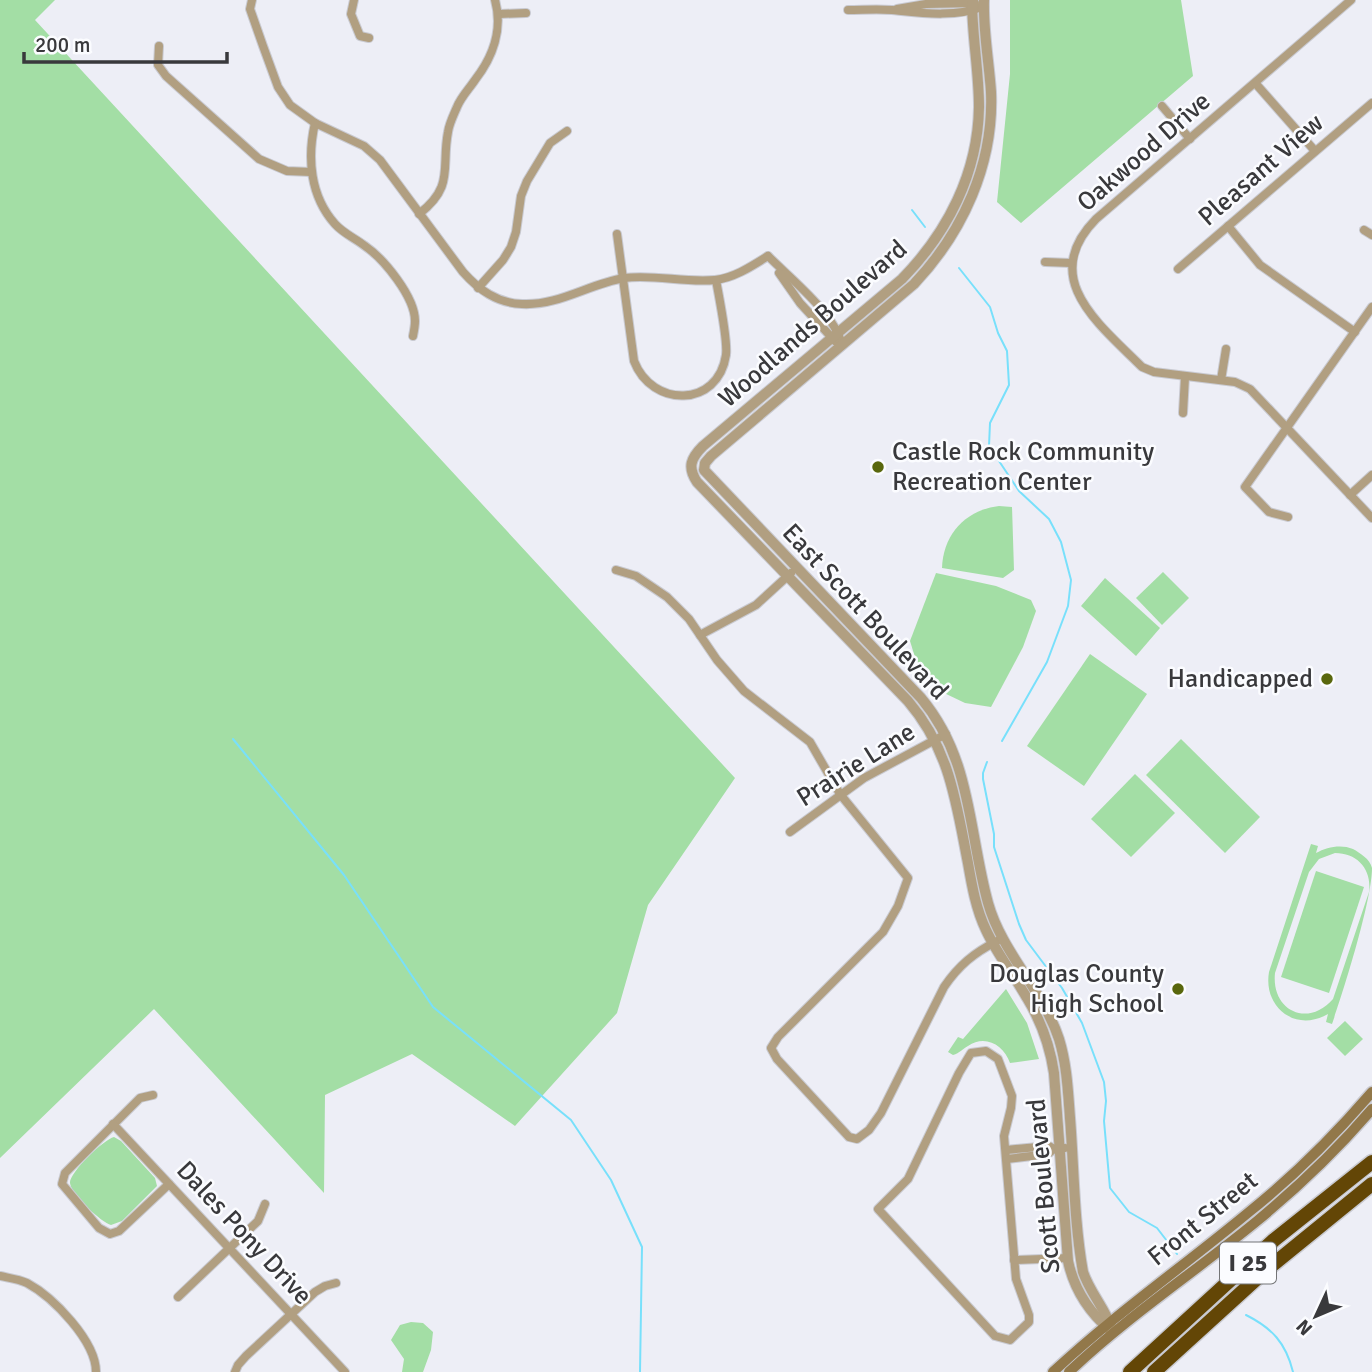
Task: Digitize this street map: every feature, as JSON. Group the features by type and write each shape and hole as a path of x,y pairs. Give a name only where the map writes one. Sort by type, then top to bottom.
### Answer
{"highway":[{"name":"I 25","path":"1130,1372 1274,1240 1372,1161"},
{"name":"I 25","path":"1154,1372 1265,1271 1372,1184"}],"main road":[{"name":"Front Street","path":"1054,1372 1274,1191 1319,1149 1372,1092"},
{"name":"Front Street","path":"1069,1372 1109,1327 1284,1198 1372,1109"}],"street":[{"path":"252,0 250,9 278,87 290,105 315,123 365,146 380,159 419,215 478,288 499,299 519,304 542,304 594,285 623,278 649,276 716,280 743,271 768,256 800,303 842,345"},
{"path":"354,0 351,14 360,36 369,38"},
{"path":"419,215 429,206 447,173 448,132 458,104 487,64 495,44 499,14 495,0"},
{"path":"863,0 865,10"},
{"name":"Oakwood Drive","path":"1071,263 1082,234 1351,0"},
{"path":"848,10 891,10 926,4 984,3"},
{"name":"Woodlands Boulevard","path":"704,466 711,456 923,275 943,250 968,207 984,158 991,113 984,3"},
{"name":"Woodlands Boulevard","path":"690,465 692,457 702,446 892,288 921,259 947,222 960,195 973,154 979,109 972,4"},
{"path":"499,14 526,13"},
{"path":"159,46 158,65 166,76 260,159 287,172 311,172"},
{"path":"1256,84 1315,151"},
{"path":"1162,106 1190,139"},
{"path":"1369,106 1372,117"},
{"name":"Pleasant View","path":"1178,269 1369,106"},
{"path":"315,123 310,153 311,172 321,203 329,217 349,237 366,246 400,284 414,314 412,336"},
{"path":"478,288 511,247 516,232 520,196 527,181 550,143 567,131"},
{"path":"1228,226 1260,265 1355,332"},
{"path":"617,234 634,361 639,373 651,386 666,394 686,396 702,391 714,381 721,369 726,353 716,280"},
{"path":"1045,262 1071,263 1074,285 1083,303 1142,367 1154,372 1235,382 1250,389 1372,519"},
{"path":"1288,517 1269,512 1245,487 1372,307"},
{"path":"1222,380 1226,349"},
{"path":"1183,413 1185,377"},
{"name":"East Scott Boulevard","path":"690,465 697,482 908,701 936,740"},
{"name":"East Scott Boulevard","path":"704,466 708,476 920,698 946,734 959,764 968,804"},
{"path":"1350,495 1372,475"},
{"path":"701,635 748,611 796,568"},
{"path":"616,570 636,576 667,597 689,619 717,660 744,691 810,742 839,794 908,878 898,906 883,932 778,1037 771,1048 777,1059 849,1137 857,1139 869,1130 881,1113 944,987 957,969 970,957 1003,938"},
{"name":"Prairie Lane","path":"790,832 864,778 946,734"},
{"name":"Scott Boulevard","path":"936,740 952,782 978,909 992,943 1033,1008 1047,1041 1054,1073 1057,1149 1068,1258 1073,1280 1081,1297 1109,1327"},
{"name":"Scott Boulevard","path":"968,804 993,919 1040,997 1058,1038 1067,1082 1083,1272 1109,1327"},
{"path":"986,1051 998,1059 1006,1076 1012,1096 1004,1136 1007,1154 1016,1279 1030,1315 1030,1322 1010,1340 1004,1340 995,1336 878,1209 908,1179 958,1073 971,1053 986,1051"},
{"path":"153,1095 140,1098 61,1180 63,1187 100,1228 110,1234 119,1231 169,1184"},
{"name":"Dales Pony Drive","path":"113,1124 345,1372"},
{"path":"1007,1154 1048,1154 1057,1149 1072,1148"},
{"path":"178,1297 258,1221 265,1204"},
{"path":"1014,1261 1068,1258"},
{"path":"0,1276 23,1282 47,1297 89,1343 94,1354 96,1372"},
{"path":"235,1372 240,1362 320,1288 336,1283"}],"green space":[{"path":"0,0 55,0 35,20 735,778 648,905 617,1013 515,1126 412,1054 325,1095 324,1193 154,1009 0,1158"},
{"path":"1010,0 1181,0 1193,76 1021,223 997,202 1010,74"},
{"path":"999,506 1012,507 1014,570 1003,578 942,568 947,545 958,526 976,513"},
{"path":"1163,572 1189,598 1162,625 1136,598"},
{"path":"936,573 996,586 1031,600 1036,611 1023,647 991,707 965,703 942,692 923,673 914,654 910,641"},
{"path":"1105,578 1160,628 1136,656 1081,606"},
{"path":"1090,654 1147,694 1084,786 1027,746"},
{"path":"1181,739 1260,817 1225,853 1146,775"},
{"path":"1135,774 1175,813 1131,857 1091,819"},
{"path":"1311,844 1318,846 1316,853 1339,846 1353,849 1369,862 1372,868 1369,892 1368,877 1362,864 1343,854 1335,853 1319,859 1309,872 1275,973 1275,986 1279,997 1285,1006 1293,1011 1313,1013 1333,999 1369,893 1363,922 1332,1024 1326,1022 1328,1014 1304,1020 1284,1013 1276,1006 1271,996 1269,972"},
{"path":"1316,871 1364,887 1329,993 1281,977"},
{"path":"1006,989 1027,1023 1039,1059 1010,1063 999,1047 987,1041 974,1043 953,1055 948,1052 958,1037 963,1039"},
{"path":"1345,1021 1363,1039 1345,1056 1327,1038"},
{"path":"114,1137 121,1141 155,1178 157,1186 122,1221 111,1225 88,1207 70,1183 75,1172 88,1157"},
{"path":"423,1323 433,1332 431,1350 423,1372 402,1372 404,1359 391,1340 400,1325"}],"waterway":[{"path":"912,210 925,227"},
{"path":"959,268 990,307 1007,351 1009,385 990,423 989,446 1019,491 1049,519 1061,542 1071,580 1068,606 1047,662 1002,741"},
{"path":"233,739 344,875 433,1007 571,1120 611,1180 642,1247 640,1372"},
{"path":"987,762 983,779 994,847 1019,924 1026,940 1062,988 1082,1023 1104,1082 1104,1121 1110,1188 1129,1212 1157,1228 1177,1254"},
{"path":"1246,1315 1277,1338 1293,1372"}],"place":[{"name":"Castle Rock Community Recreation Center","path":"878,467"},
{"name":"Handicapped","path":"1327,679"},
{"name":"Douglas County High School","path":"1178,989"}]}
